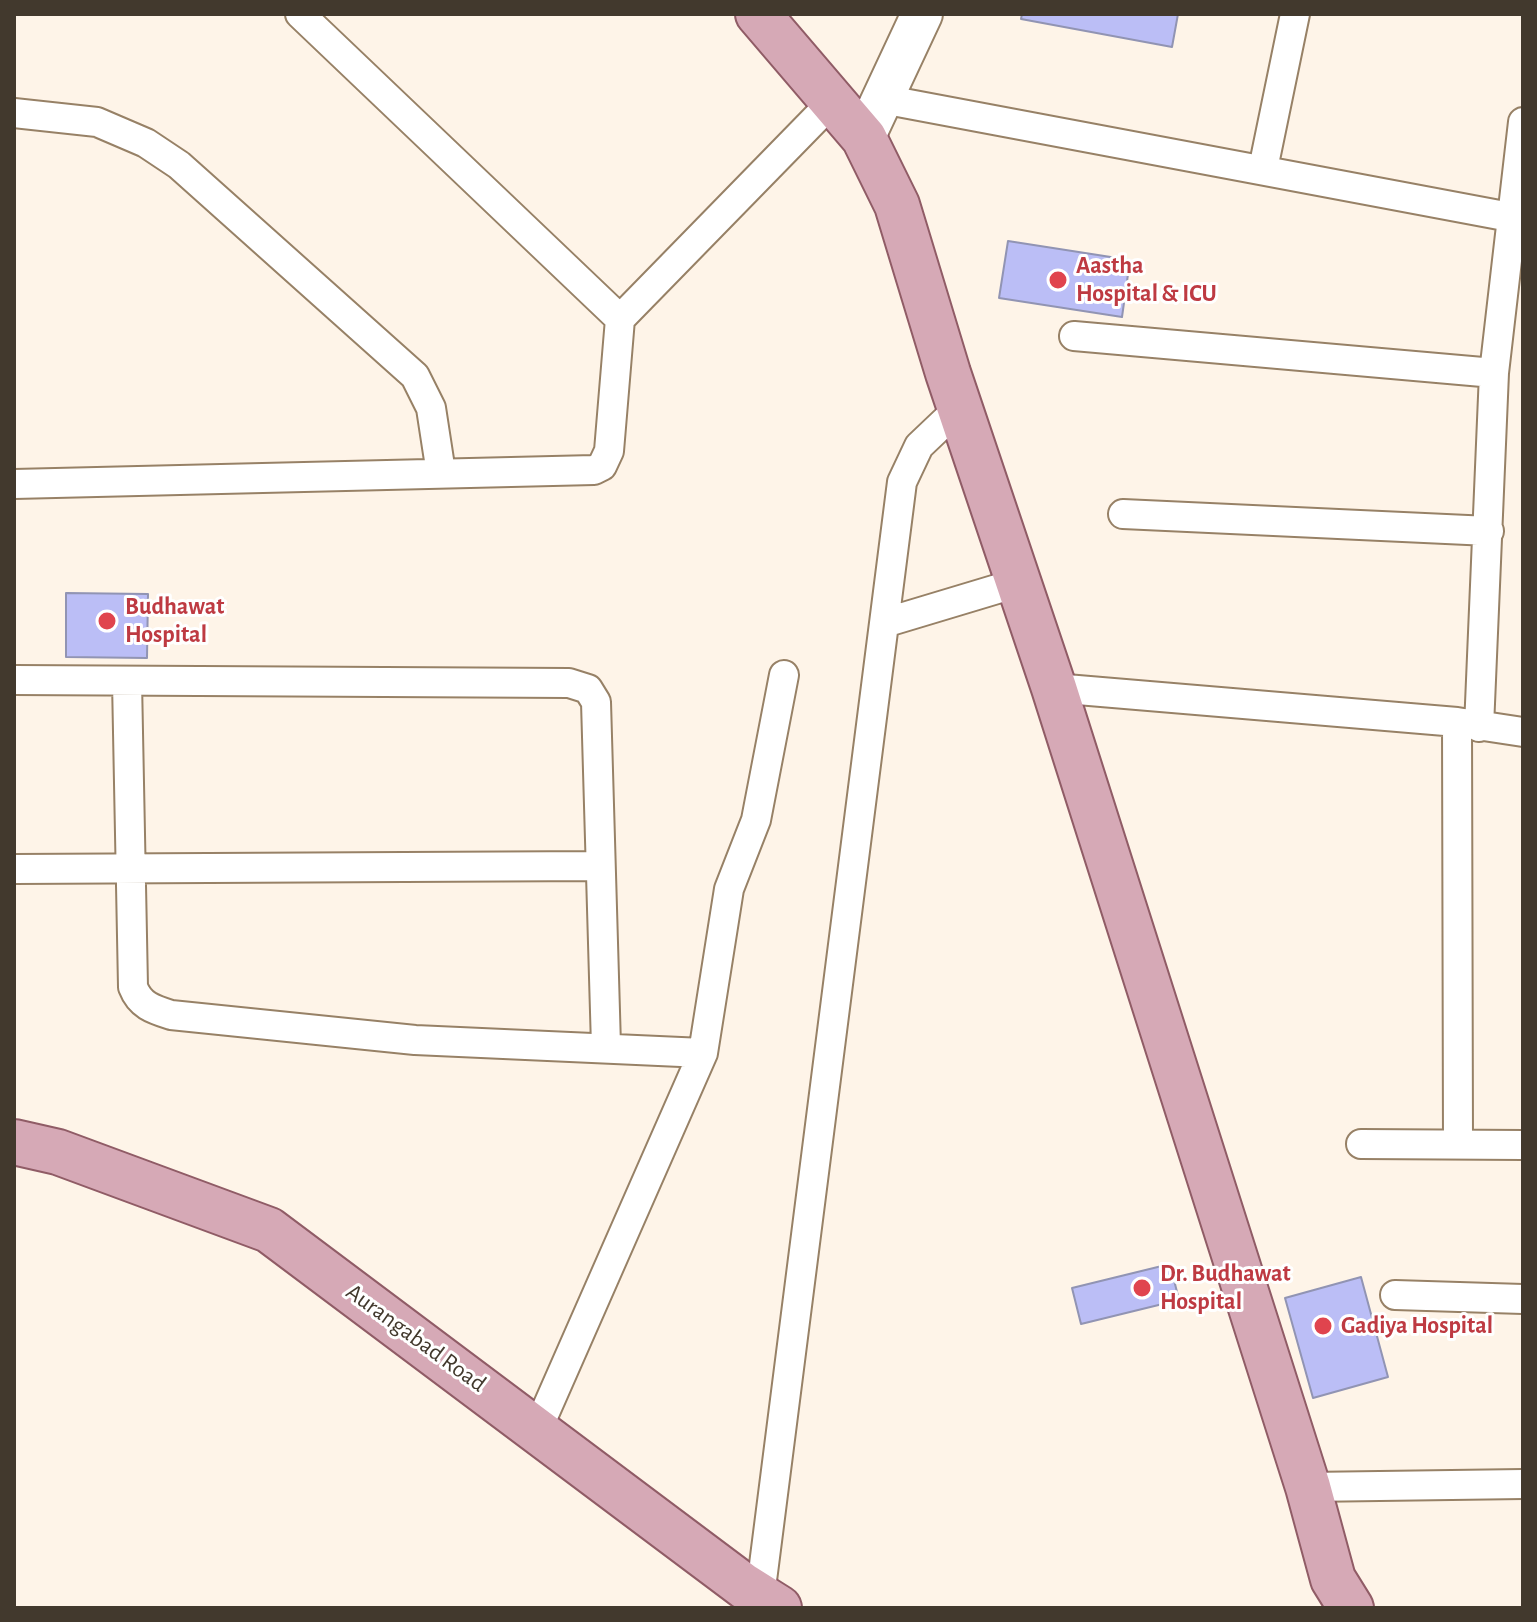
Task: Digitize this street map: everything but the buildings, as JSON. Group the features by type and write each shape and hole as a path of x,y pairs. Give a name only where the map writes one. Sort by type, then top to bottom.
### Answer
{"main road":[{"path":"758,14 864,138 897,205 959,408 1054,688 1308,1487 1337,1598"},
{"name":"Aurangabad Road","path":"14,1142 58,1152 269,1230 538,1428 756,1600"}],"street":[{"path":"300,14 620,319"},
{"path":"864,138 922,14"},
{"path":"1263,169 1295,14"},
{"path":"882,99 1510,217"},
{"path":"14,484 594,470 602,466 609,451 620,319 832,102"},
{"path":"14,113 97,122 122,130 179,165 415,376 431,408 441,473"},
{"path":"1458,1144 1468,725 1489,531 1494,373 1523,122"},
{"path":"1074,336 1494,373"},
{"path":"756,1600 902,482 919,446 959,408"},
{"path":"1123,514 1489,531"},
{"path":"884,623 1017,583"},
{"path":"538,1428 703,1053 727,897 756,820 784,675"},
{"path":"14,680 579,685 594,695 596,702 606,1046"},
{"path":"127,681 133,987 137,998 149,1008 171,1015 415,1040 606,1046 703,1053"},
{"path":"1054,688 1523,732"},
{"path":"14,869 599,866"},
{"path":"1361,1144 1523,1145"},
{"path":"1395,1295 1523,1299"},
{"path":"1308,1487 1523,1484"}],"place":[{"name":"Aastha Hospital & ICU","path":"1058,280"},
{"name":"Budhawat Hospital","path":"107,621"},
{"name":"Dr. Budhawat Hospital","path":"1142,1288"},
{"name":"Gadiya Hospital","path":"1323,1326"}]}
